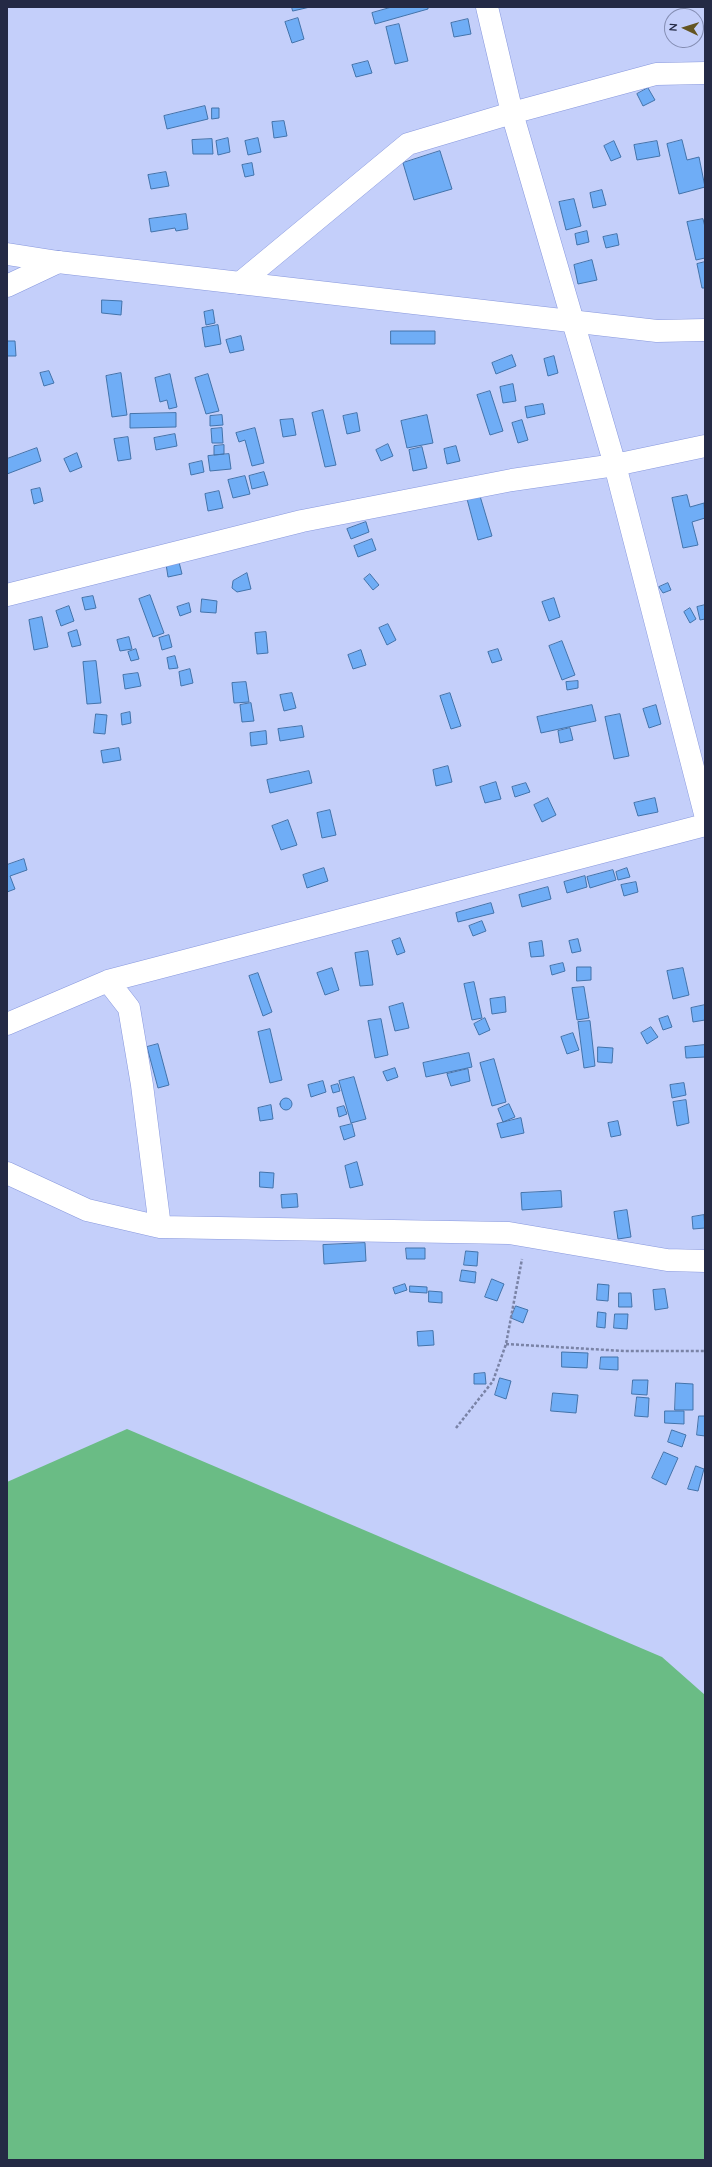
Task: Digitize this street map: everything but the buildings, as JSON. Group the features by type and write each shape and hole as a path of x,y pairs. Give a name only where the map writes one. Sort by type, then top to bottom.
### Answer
{"street":[{"path":"487,7 512,113 615,465 705,814"},
{"path":"240,283 403,147 512,113 656,74 705,73"},
{"path":"7,254 58,262 657,331 705,330"},
{"path":"7,286 58,262"},
{"path":"7,595 302,521 512,480 615,465 705,446"},
{"path":"7,1024 108,982 705,825"},
{"path":"108,982 129,1008 142,1085 160,1227"},
{"path":"7,1173 87,1210 160,1227 509,1233 667,1260 705,1261"}],"path":[{"path":"456,1428 493,1381 506,1344 526,1236"},
{"path":"506,1344 624,1351 705,1351"}],"green space":[{"path":"127,1429 662,1657 705,1695 705,2160 7,2160 7,1482"}]}
